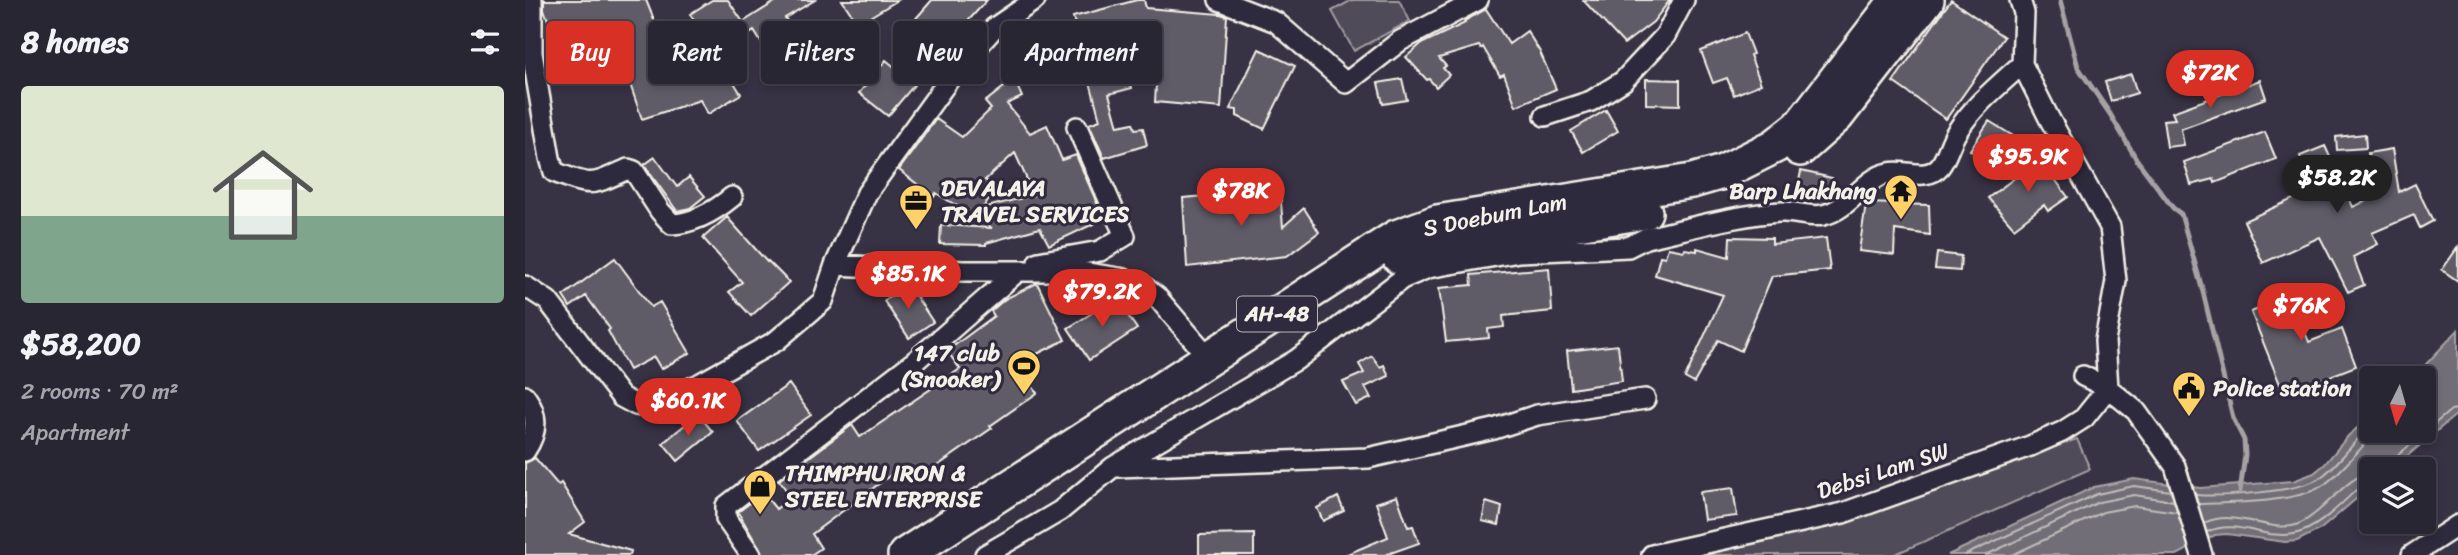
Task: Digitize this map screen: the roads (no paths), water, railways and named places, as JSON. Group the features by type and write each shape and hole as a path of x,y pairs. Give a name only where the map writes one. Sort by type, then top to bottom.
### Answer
{"highway":[{"name":"AH-48","path":"1854,77 1897,0"},
{"name":"AH-48","path":"1854,77 1927,0"},
{"name":"S Doebum Lam","path":"942,555 1401,256 1765,174 1787,160 1837,116 1854,77"},
{"name":"S Doebum Lam","path":"905,555 1396,237 1437,222 1459,218 1693,192"}],"street":[{"path":"532,0 532,53 554,172 586,184 598,183 628,169 634,171 660,211 672,224 691,222 731,197"},
{"path":"525,286 548,301 621,397 636,405 650,407 699,384 776,341 823,301 835,265 867,193 953,74 995,28 1035,0"},
{"path":"1219,0 1276,22 1346,83 1400,41 1478,0"},
{"path":"1545,116 1591,101 1623,81 1665,36 1684,0"},
{"path":"2020,0 2024,13 2022,64 2049,118 2111,227 2116,281 2105,341 2109,388"},
{"path":"985,555 1060,511 1113,467 1296,360 1402,279 1428,268 1519,252 1628,247 1646,239 1763,214 1784,211 1823,216 1852,201 1860,189 1890,172 1926,175 1940,167 1956,133 1972,112 2022,64"},
{"path":"989,271 1100,251 1125,236 1077,127"},
{"path":"835,265 989,271 1074,271 1139,283 1157,297 1209,358"},
{"path":"751,555 726,519 726,506 915,361 1018,271"},
{"path":"2083,376 2109,388 2136,411 2175,466 2202,555"},
{"name":"Debsi Lam SW","path":"1652,555 1843,513 2030,446 2062,432 2084,418 2109,388"},
{"path":"525,396 536,419 532,440 525,451"},
{"path":"1113,467 1368,458 1494,429 1537,415 1644,399"},
{"path":"2412,555 2458,525"}],"water":[{"path":"2458,330 2458,413 2436,432 2436,366 2424,366"},
{"path":"2359,426 2359,443 2423,443 2406,457 2359,457 2359,496 2321,529 2297,541 2285,542 2227,534 2215,535 2177,555 1948,555 2094,487 2134,479 2200,488 2293,481 2314,473 2325,464"}],"waterway":[{"path":"2060,0 2078,67 2137,160 2173,208 2181,214 2233,418 2244,440 2245,455 2240,491"}],"place":[{"name":"Barp Lhakhang","path":"1901,221"},
{"name":"DEVALAYA TRAVEL SERVICES","path":"916,231"},
{"name":"147 club (Snooker)","path":"1024,396"},
{"name":"Police station","path":"2189,418"},
{"name":"THIMPHU IRON & STEEL ENTERPRISE","path":"760,516"}]}
